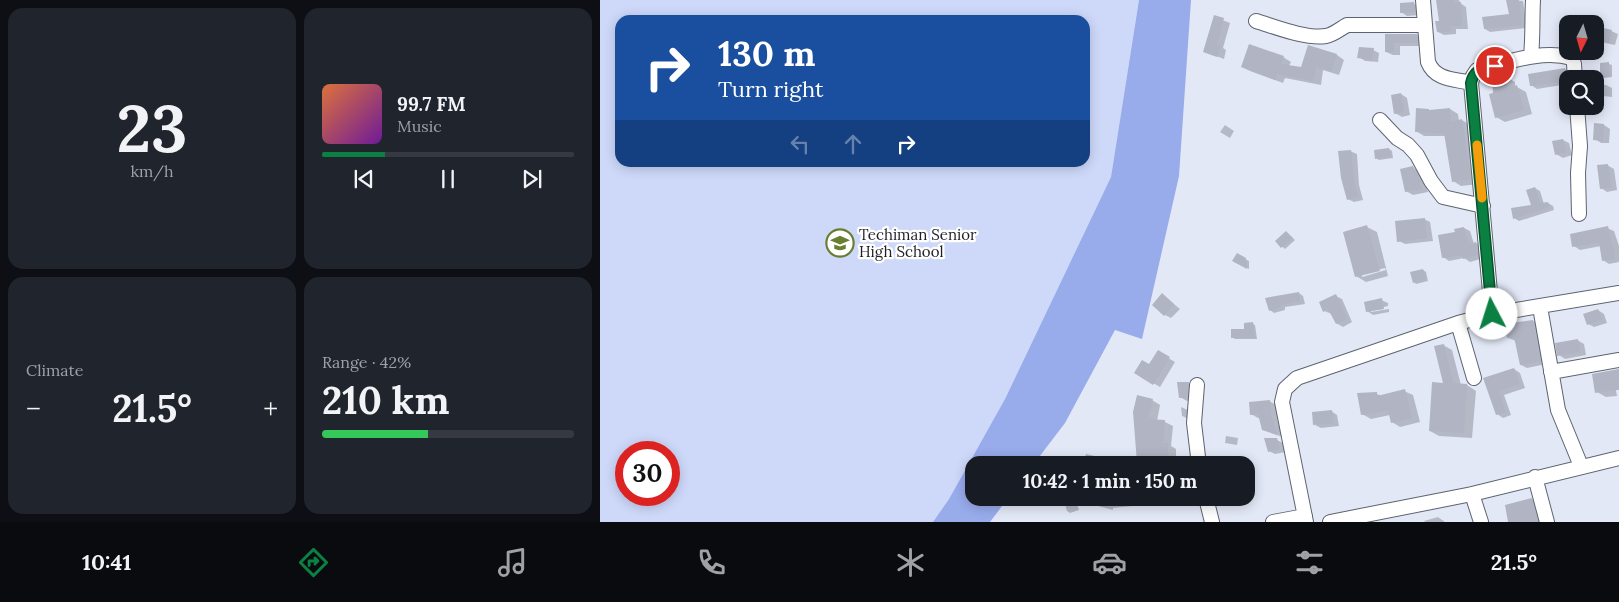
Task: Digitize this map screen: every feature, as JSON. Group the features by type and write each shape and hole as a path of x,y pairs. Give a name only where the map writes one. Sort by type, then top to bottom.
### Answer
{"street":[{"path":"1423,0 1428,62 1431,70 1438,75 1471,83"},
{"path":"1531,56 1534,32 1532,20 1533,0"},
{"path":"1256,21 1301,35 1325,36 1347,25 1425,25"},
{"path":"1492,314 1471,83 1473,76 1477,70 1531,56 1565,56 1572,58 1574,70"},
{"path":"1578,115 1580,146 1578,172 1579,214"},
{"path":"1380,120 1417,155 1431,181 1443,197 1483,206"},
{"path":"1273,522 1305,519 1282,402 1286,389 1297,378 1458,323 1492,314 1619,293"},
{"path":"1540,307 1558,410 1582,466"},
{"path":"1458,323 1474,378"},
{"path":"1551,372 1619,360"},
{"path":"1197,386 1194,423 1198,456"},
{"path":"1330,522 1472,494 1619,458"},
{"path":"1536,477 1547,522"},
{"path":"1472,494 1481,522"},
{"path":"1208,506 1212,522"}],"shaded area":[{"name":"Techiman Senior High School","path":"600,0 1139,0 1111,177 1005,399 973,456 965,456 965,470 933,522 600,522"},
{"path":"1139,0 1191,0 1179,176 1142,339 1115,330 1065,423 1040,456 973,456 1005,399 1111,177"},
{"path":"965,470 965,506 1002,506 990,522 933,522"}],"building":[{"path":"1436,0 1461,2 1462,26 1450,26 1451,31 1437,32 1435,21 1439,21"},
{"path":"1506,0 1519,0 1522,25 1484,29 1482,17 1509,14"},
{"path":"1414,2 1415,12 1400,13 1400,3"},
{"path":"1214,15 1224,18 1217,45 1221,46 1217,57 1203,52"},
{"path":"1604,28 1612,30 1609,42 1604,41"},
{"path":"1385,34 1417,34 1417,43 1394,43 1394,52 1385,52"},
{"path":"1249,44 1284,56 1281,64 1301,67 1308,45 1337,54 1331,72 1316,67 1313,81 1277,74 1275,80 1241,67"},
{"path":"1359,47 1374,48 1372,60 1357,58"},
{"path":"1609,62 1610,77 1604,77 1604,70 1600,70 1600,63"},
{"path":"1565,68 1565,70 1559,70 1559,82 1530,86 1528,74"},
{"path":"1506,75 1507,88 1517,85 1524,110 1495,118 1489,94 1493,93 1492,76"},
{"path":"1401,93 1404,112 1394,114 1391,95"},
{"path":"1416,108 1429,110 1450,108 1451,122 1462,119 1471,179 1452,182 1444,133 1415,132"},
{"path":"1594,123 1604,124 1603,141 1593,140"},
{"path":"1563,139 1566,152 1555,155 1552,141"},
{"path":"1389,148 1391,157 1375,159 1374,150"},
{"path":"1351,150 1354,181 1358,197 1347,200 1341,178 1338,151"},
{"path":"1608,164 1611,187 1600,189 1597,165"},
{"path":"1413,166 1420,179 1422,189 1405,192 1400,169"},
{"path":"1535,187 1540,203 1548,202 1549,207 1513,219 1511,208 1531,205 1526,190"},
{"path":"1425,218 1427,238 1397,242 1395,221"},
{"path":"1367,225 1380,271 1355,277 1343,232"},
{"path":"1608,226 1615,259 1602,261 1599,242 1572,247 1570,234"},
{"path":"1464,227 1469,244 1476,242 1478,255 1463,259 1462,255 1442,258 1438,235 1455,232 1454,229"},
{"path":"1286,231 1293,238 1281,248 1275,241"},
{"path":"1237,253 1246,258 1247,269 1232,261"},
{"path":"1423,269 1426,279 1413,283 1410,272"},
{"path":"1299,292 1300,301 1281,305 1281,307 1269,311 1265,298"},
{"path":"1162,293 1174,304 1164,316 1152,305"},
{"path":"1336,294 1347,319 1336,324 1328,309 1323,312 1319,302"},
{"path":"1382,298 1384,309 1366,312 1364,302"},
{"path":"1598,309 1602,319 1587,325 1583,314"},
{"path":"1533,320 1541,361 1520,365 1514,337 1507,338 1504,324"},
{"path":"1253,322 1255,338 1231,338 1231,329 1244,329 1244,323"},
{"path":"1578,339 1580,352 1557,356 1555,343"},
{"path":"1444,344 1453,383 1467,384 1464,433 1429,431 1432,382 1443,383 1434,346"},
{"path":"1158,350 1170,357 1153,385 1134,373 1142,360 1149,364"},
{"path":"1514,368 1520,384 1499,391 1506,412 1496,415 1483,378"},
{"path":"1619,369 1619,389 1595,393 1592,374"},
{"path":"1177,382 1189,382 1187,398 1179,398"},
{"path":"1405,389 1412,418 1391,423 1388,410 1361,415 1357,393 1377,392 1377,396"},
{"path":"1137,395 1153,399 1148,419 1165,420 1163,443 1168,443 1168,456 1136,456 1133,412"},
{"path":"1270,400 1271,413 1277,435 1262,430 1258,414 1250,415 1249,402"},
{"path":"1332,410 1333,423 1313,425 1312,412"},
{"path":"1264,438 1277,438 1280,449 1268,452"},
{"path":"1532,498 1538,522 1508,522 1505,505"}],"slow traffic":[{"path":"1477,145 1482,198"}],"place":[{"name":"Techiman Senior High School","path":"840,243"}],"route":[{"path":"1492,314 1471,83 1477,70 1495,66"}]}
